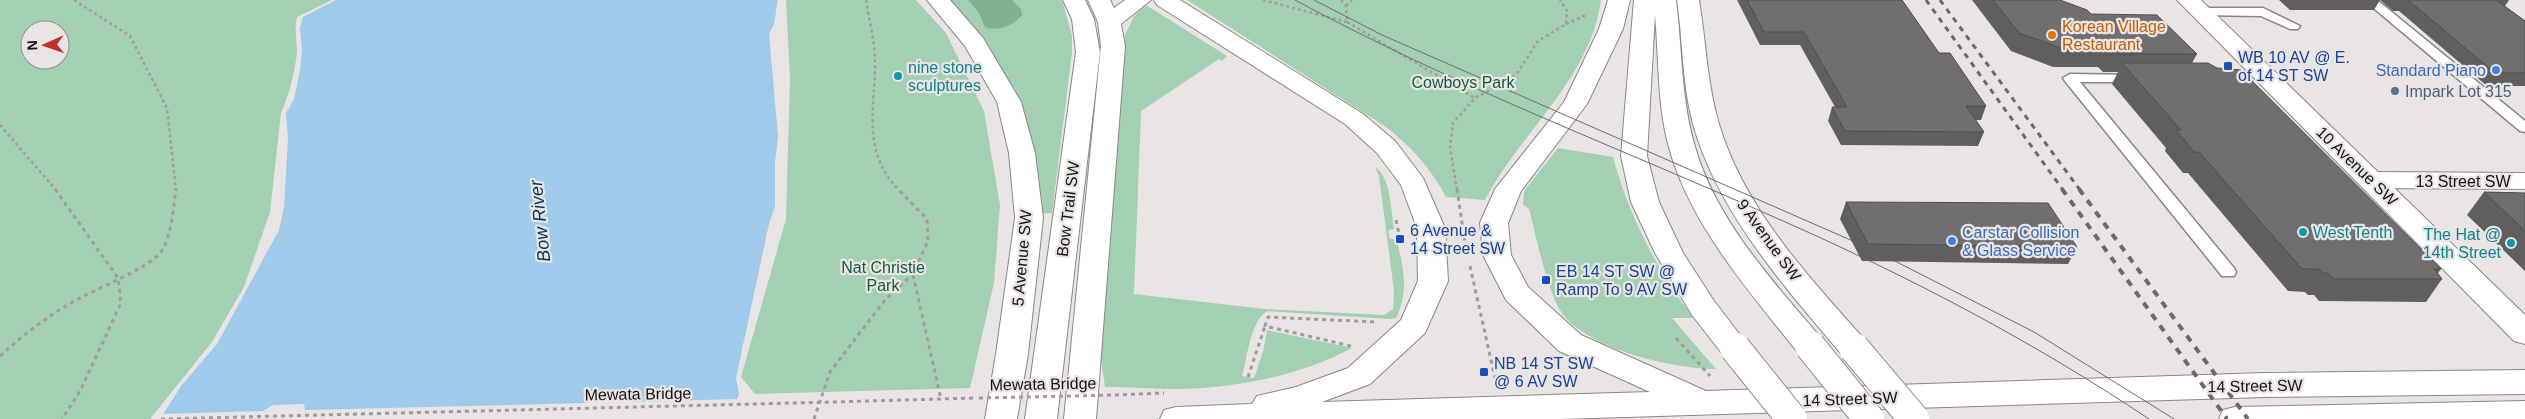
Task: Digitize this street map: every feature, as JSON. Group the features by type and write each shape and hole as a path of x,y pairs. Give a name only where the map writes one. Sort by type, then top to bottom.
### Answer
{"main road":[{"name":"5 Avenue SW","path":"938,0 975,43 1009,102 1022,153 1029,218 1012,354 1001,419"},
{"name":"Bow Trail SW","path":"1041,419 1088,52 1083,19 1074,0"},
{"path":"1080,419 1113,46 1104,11 1140,0"},
{"path":"1165,0 1354,120 1386,147 1414,184 1431,228 1433,281 1414,326 1359,376 1300,398 1197,419"},
{"path":"1619,0 1611,30 1574,104 1508,189 1494,223 1497,255 1516,292 1543,320 1570,343 1708,390"},
{"path":"1645,0 1634,156 1645,202 1679,269 1703,308 1792,419"},
{"name":"9 Avenue SW","path":"1666,0 1674,98 1681,145 1696,183 1728,239 1759,282 1869,419"},
{"name":"9 Avenue SW","path":"1688,0 1696,79 1712,142 1741,205 1790,272 1914,419"},
{"name":"10 Avenue SW","path":"2194,6 2259,78 2371,180 2525,333"},
{"name":"13 Street SW","path":"2371,180 2525,181"},
{"name":"14 Street SW","path":"1173,406 1197,419 1708,390 2525,382"},
{"name":"14 Street SW","path":"2235,419 2525,413"}],"lane":[{"path":"2370,0 2525,128"},
{"path":"2194,6 2263,12 2294,26"},
{"path":"2147,78 2070,78 2228,272"}],"path":[{"path":"0,356 27,331 66,306 152,262 161,252 171,225 176,187 167,108 130,36 74,0"},
{"path":"814,419 830,372 885,300 913,274 928,241 927,219 894,185 880,166 874,145 875,56 866,0"},
{"path":"1263,0 1347,22 1398,53 1443,76 1475,98 1510,80 1518,72 1538,41 1566,24 1567,11 1560,0"},
{"path":"1341,0 1346,6 1347,22"},
{"path":"1346,6 1352,0"},
{"path":"0,125 55,189 118,278 121,303 80,391 62,419"},
{"path":"1395,213 1402,248"},
{"path":"913,274 941,399"},
{"path":"1248,377 1268,316 1385,323"},
{"path":"1265,326 1360,348"},
{"path":"1676,338 1708,390"},
{"name":"Mewata Bridge","path":"161,419 1115,395 1173,406"}],"green space":[{"path":"0,0 332,0 297,17 296,60 289,91 281,113 270,212 244,287 212,342 150,419 0,419"},
{"name":"Nat Christie Park","path":"786,0 916,0 946,33 984,111 1000,205 994,283 970,388 755,394 741,377 786,219 790,79"},
{"path":"950,0 1061,0 1063,3 1072,36 1072,53 1052,213 1037,214 973,28"},
{"path":"968,0 1012,0 1021,9 1022,15 1015,22 1005,27 995,29 985,27 979,13"},
{"name":"Cowboys Park","path":"1187,0 1601,0 1595,28 1584,55 1552,104 1516,151 1485,200 1446,197 1419,157 1383,125"},
{"path":"1146,5 1227,56 1222,61 1219,59 1141,111 1134,294 1265,309 1384,315 1393,309 1394,291 1379,176 1375,167 1384,178 1387,186 1394,229 1388,230 1390,239 1396,239 1403,269 1403,298 1396,318 1268,311 1257,322 1242,376 1254,378 1263,352 1267,330 1352,348 1311,366 1248,383 1182,389 1105,387 1101,360 1096,359 1125,35 1134,16"},
{"path":"1558,148 1613,157 1627,200 1645,241 1667,280 1693,318 1672,318 1716,369 1678,366 1614,348 1578,329 1565,317 1553,296 1529,209 1523,204 1524,191"}],"water":[{"name":"Bow River","path":"336,0 778,0 775,21 769,34 778,136 775,163 775,206 769,224 736,378 739,394 730,419 160,419 181,386 217,344 279,230 284,207 288,139 286,113 294,99 300,70 302,50 300,28 303,17"}],"pier":[{"path":"624,397 628,402 740,399 733,419 157,419 160,414 263,411 273,405 304,404 305,410 587,403 593,398"}],"building":[{"path":"1747,0 1902,0 1939,53 1950,53 1986,106 1966,106 1984,132 1845,131 1832,107 1847,107 1804,32 1764,32"},
{"path":"1993,0 2060,0 2087,10 2091,14 2157,15 2197,54 2111,54 2106,49 2061,48 2019,33"},
{"path":"2408,0 2496,0 2525,21 2525,73 2495,73"},
{"name":"West Tenth","path":"2122,63 2208,63 2217,68 2241,70 2441,269 2434,269 2442,279 2334,279 2328,273 2322,273 2319,269 2302,269 2199,152 2194,152 2176,130 2181,130"},
{"path":"2484,192 2525,193 2525,231"},
{"path":"1846,202 2048,203 2077,247 1868,244"}],"tram line":[{"path":"1295,0 1354,31 1475,88 1722,194 1878,265 2016,337 2149,419"},
{"path":"1314,0 1382,35 1862,245"},
{"path":"1887,257 2034,332 2174,419"}],"railway":[{"path":"1926,0 2063,190"},
{"path":"1940,0 2080,190"},
{"path":"2062,189 2227,419"},
{"path":"2079,189 2248,419"}],"place":[{"name":"Korean Village Restaurant","path":"2052,35"},
{"name":"WB 10 AV @ E. of 14 ST SW","path":"2228,66"},
{"name":"Standard Piano","path":"2496,70"},
{"name":"nine stone sculptures","path":"898,76"},
{"name":"Impark Lot 315","path":"2395,91"},
{"name":"West Tenth","path":"2303,232"},
{"name":"6 Avenue & 14 Street SW","path":"1400,239"},
{"name":"Carstar Collision & Glass Service","path":"1952,241"},
{"name":"The Hat @ 14th Street","path":"2511,243"},
{"name":"EB 14 ST SW @ Ramp To 9 AV SW","path":"1546,280"},
{"name":"NB 14 ST SW @ 6 AV SW","path":"1484,372"}]}
